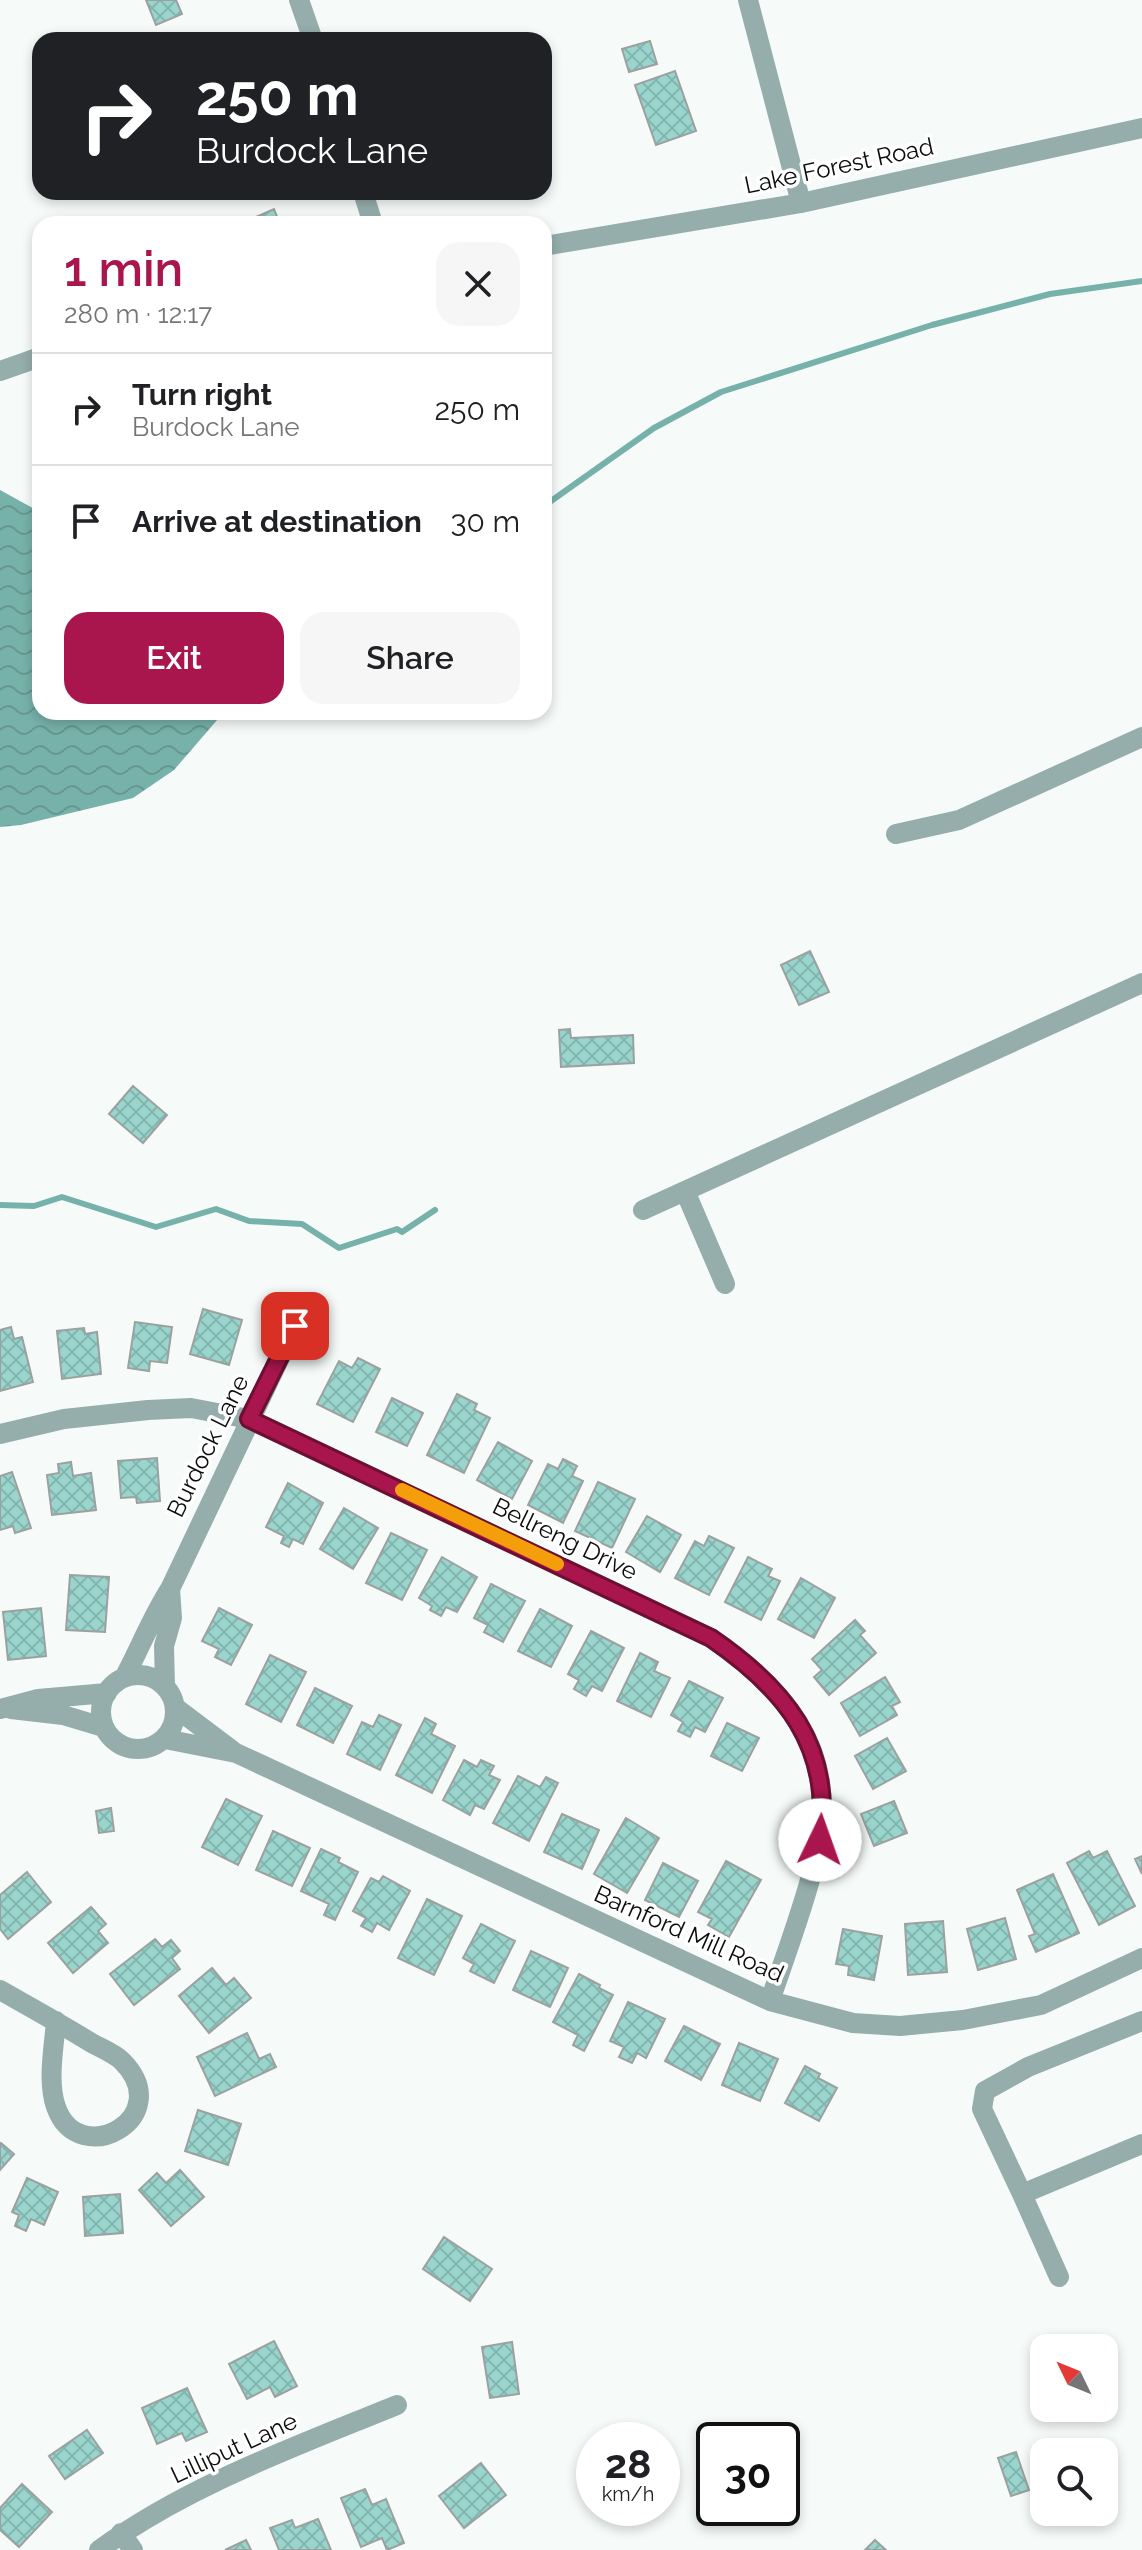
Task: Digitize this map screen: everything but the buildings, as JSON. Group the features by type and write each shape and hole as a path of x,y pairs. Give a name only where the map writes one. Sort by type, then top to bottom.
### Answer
{"street":[{"path":"299,0 310,32"},
{"path":"748,0 801,203"},
{"name":"Lake Forest Road","path":"552,245 801,203 1142,128"},
{"path":"0,371 32,360"},
{"path":"896,834 959,820 1142,737"},
{"path":"643,1210 1142,983"},
{"path":"685,1191 725,1284"},
{"name":"Burdock Lane","path":"124,1678 154,1613 170,1589 295,1326"},
{"name":"Bellreng Drive","path":"0,1434 64,1419 148,1410 191,1408 249,1419 711,1638 744,1660 771,1685 796,1716 814,1754 822,1786 818,1857 770,2001"},
{"name":"Burdock Lane","path":"165,1686 164,1646 172,1618 170,1589"},
{"path":"103,1727 99,1717 111,1686 124,1678 138,1675 152,1677 165,1686"},
{"name":"Barnford Mill Road","path":"165,1686 176,1708 236,1753 770,2001 853,2023 900,2026 963,2020 1041,2005 1142,1958"},
{"name":"Barnford Mill Road","path":"4,1708 38,1699 107,1693"},
{"name":"Barnford Mill Road","path":"4,1708 63,1715 103,1727 111,1739 124,1747 138,1750 153,1747 165,1739 236,1753"},
{"path":"165,1739 176,1719 176,1708"},
{"path":"0,1990 56,2021 121,2060 137,2084 139,2104 127,2125 115,2133 97,2138 78,2132 64,2121 56,2107 53,2090 56,2021"},
{"path":"1059,2277 982,2109 985,2091 1028,2067 1142,2021"},
{"path":"1022,2194 1142,2144"},
{"name":"Lilliput Lane","path":"99,2550 127,2542 194,2493 397,2405"}],"water":[{"path":"0,490 32,508 32,720 217,720 174,770 133,798 21,825 0,827"}],"waterway":[{"path":"552,500 654,428 721,392 932,325 1050,294 1142,281"},
{"path":"0,1205 34,1206 62,1197 156,1227 216,1209 249,1221 302,1224 339,1248 397,1229 402,1232 435,1210"}],"slow traffic":[{"path":"402,1490 557,1564"}],"route":[{"path":"295,1326 249,1419 711,1638 744,1660 771,1685 796,1716 814,1754 822,1786 820,1840"}]}
